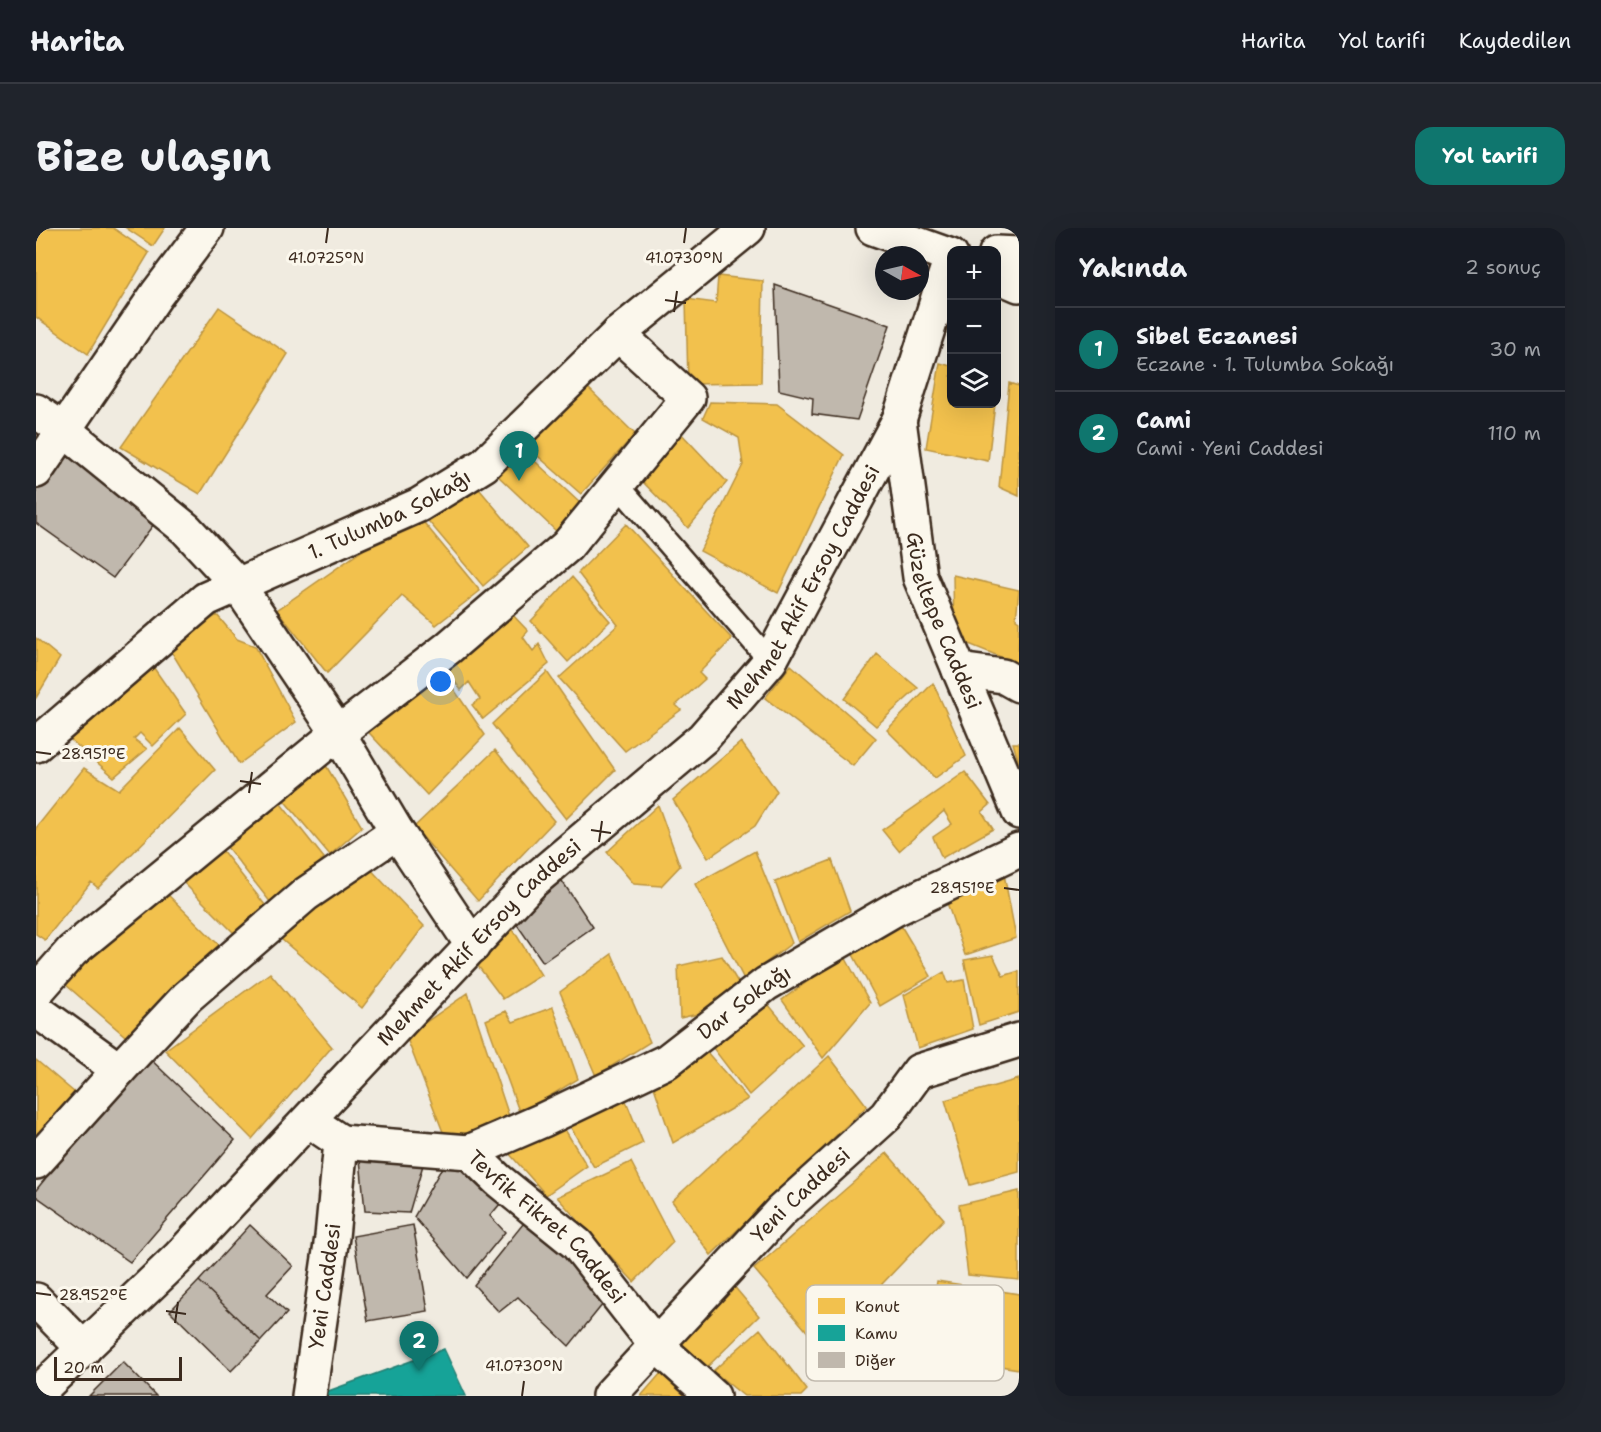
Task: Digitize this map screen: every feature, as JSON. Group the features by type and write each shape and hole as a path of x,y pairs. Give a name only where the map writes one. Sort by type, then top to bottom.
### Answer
{"street":[{"path":"36,471 157,294 207,228"},
{"name":"1. Tulumba Sokağı","path":"36,745 206,599 419,505 484,465 618,334 748,228"},
{"path":"873,228 947,256"},
{"path":"1001,253 1019,254"},
{"name":"Mehmet Akif Ersoy Caddesi","path":"36,1394 178,1258 532,882 703,738 770,661 899,420 947,270"},
{"path":"1001,277 1019,285"},
{"path":"36,992 72,951 338,733 448,648 567,546 687,398 618,334"},
{"path":"36,411 64,430 186,529 238,585 338,733 397,832 473,945"},
{"name":"Güzeltepe Caddesi","path":"899,420 920,577 1019,812"},
{"path":"959,670 1003,676 1019,685"},
{"path":"36,1162 187,997 306,894 397,832"},
{"name":"Dar Sokağı","path":"470,1152 667,1061 766,984 895,909 1019,850"},
{"path":"36,1010 119,1070"},
{"name":"Yeni Caddesi","path":"609,1396 781,1211 886,1116 919,1071 1019,1040"},
{"path":"309,1121 341,1142"},
{"name":"Tevfik Fikret Caddesi","path":"341,1142 470,1152 498,1180 577,1244 655,1344 713,1396"},
{"name":"Yeni Caddesi","path":"309,1396 332,1237 341,1142"},
{"path":"36,1300 84,1349"}],"lane":[{"path":"617,484 770,661"}],"building: Konut":[{"path":"36,228 113,228 149,253 88,354 36,317"},
{"path":"126,228 165,228 153,246"},
{"path":"718,276 763,281 761,383 688,384 686,299 716,303"},
{"path":"219,307 288,354 200,494 121,447"},
{"path":"940,363 947,365 947,408 995,408 988,461 926,448"},
{"path":"581,381 635,434 581,494 523,443"},
{"path":"1009,383 1019,386 1019,496 999,487"},
{"path":"710,402 777,404 844,455 778,593 700,551 743,465 739,438 703,418"},
{"path":"676,428 727,482 688,528 636,475"},
{"path":"523,450 581,504 556,531 495,473"},
{"path":"474,483 528,547 483,586 424,516"},
{"path":"416,513 480,591 436,625 402,596 327,673 277,610"},
{"path":"626,524 732,639 699,673 705,679 676,705 681,710 625,751 559,678 618,625 578,573"},
{"path":"953,575 1019,590 1016,619 1019,621 1018,664 954,638"},
{"path":"572,577 610,621 568,662 531,621"},
{"path":"509,611 528,631 523,637 533,651 539,644 549,664 483,719 472,705 480,699 469,682 461,690 443,665"},
{"path":"217,615 237,639 255,646 296,722 239,764 168,646"},
{"path":"36,638 60,658 36,698"},
{"path":"877,654 918,688 876,726 844,699"},
{"path":"149,661 186,714 153,746 140,733 134,739 147,749 114,777 64,734"},
{"path":"436,663 485,735 427,795 360,723"},
{"path":"791,665 876,738 853,766 765,698"},
{"path":"547,672 615,770 566,819 492,724"},
{"path":"933,683 966,756 935,778 887,730"},
{"path":"180,728 215,770 98,888 91,882 45,940 36,934 36,828 84,768 119,790"},
{"path":"741,742 777,791 755,826 708,858 673,800"},
{"path":"1013,743 1019,743 1019,763"},
{"path":"495,750 554,821 478,901 414,827"},
{"path":"321,757 362,827 330,855 277,792"},
{"path":"965,772 990,805 982,812 993,829 942,858 933,837 952,824 944,811 899,851 882,830"},
{"path":"273,794 324,858 275,908 220,838"},
{"path":"658,805 680,866 661,886 634,884 607,852"},
{"path":"215,841 265,905 234,933 178,877"},
{"path":"755,851 792,943 744,979 695,884"},
{"path":"832,860 850,911 798,942 775,882"},
{"path":"363,861 424,926 362,1008 274,933"},
{"path":"1004,874 1016,938 965,955 945,897"},
{"path":"160,887 223,949 132,1042 58,978"},
{"path":"897,919 931,976 880,1006 847,943"},
{"path":"509,923 541,975 503,999 472,958"},
{"path":"612,954 650,1042 596,1076 560,992"},
{"path":"844,955 870,1003 823,1058 782,1000"},
{"path":"993,955 1003,976 1019,971 1019,1012 979,1025 964,960"},
{"path":"722,956 739,984 715,1010 680,1018 678,966"},
{"path":"944,972 948,983 964,980 973,1029 918,1048 904,995"},
{"path":"270,973 332,1047 252,1139 165,1050"},
{"path":"468,993 509,1116 448,1145 406,1036"},
{"path":"768,1004 803,1046 749,1095 713,1048"},
{"path":"553,1007 578,1079 520,1114 486,1020 506,1011 513,1022"},
{"path":"705,1050 748,1099 673,1143 653,1084"},
{"path":"829,1056 867,1106 711,1255 672,1201"},
{"path":"36,1060 81,1098 36,1148"},
{"path":"1019,1079 1019,1172 970,1185 945,1100"},
{"path":"622,1091 643,1143 594,1167 564,1116"},
{"path":"561,1123 587,1166 546,1195 507,1151"},
{"path":"887,1153 944,1219 881,1285 806,1285 806,1330 754,1269"},
{"path":"631,1162 673,1242 634,1282 557,1197"},
{"path":"1019,1191 1019,1280 968,1275 959,1205"},
{"path":"937,1281 962,1285 936,1285"},
{"path":"732,1284 759,1316 704,1370 669,1341"},
{"path":"1004,1292 1019,1294 1019,1369 1004,1367"},
{"path":"760,1329 807,1390 801,1396 744,1396 713,1371"},
{"path":"661,1373 688,1396 641,1396"}],"building: Kamu":[{"path":"444,1349 466,1396 325,1396 323,1393"}],"building: Diğer":[{"path":"775,285 890,325 857,420 812,414 813,398 779,390"},
{"path":"55,447 157,520 113,578 36,523 36,475"},
{"path":"560,878 593,927 543,962 509,913"},
{"path":"146,1055 235,1140 130,1262 36,1196 36,1190"},
{"path":"448,1157 500,1204 490,1216 505,1232 467,1278 414,1217"},
{"path":"425,1158 409,1213 365,1211 360,1159"},
{"path":"527,1219 607,1299 569,1346 518,1297 499,1312 474,1285"},
{"path":"250,1225 293,1266 267,1294 287,1313 261,1341 199,1281"},
{"path":"413,1225 428,1311 368,1321 353,1236"},
{"path":"199,1281 261,1341 231,1371 170,1311"},
{"path":"123,1362 156,1396 89,1396"}],"place":[{"name":"Sibel Eczanesi","path":"519,481"},
{"name":"Cami","path":"419,1371"}]}
